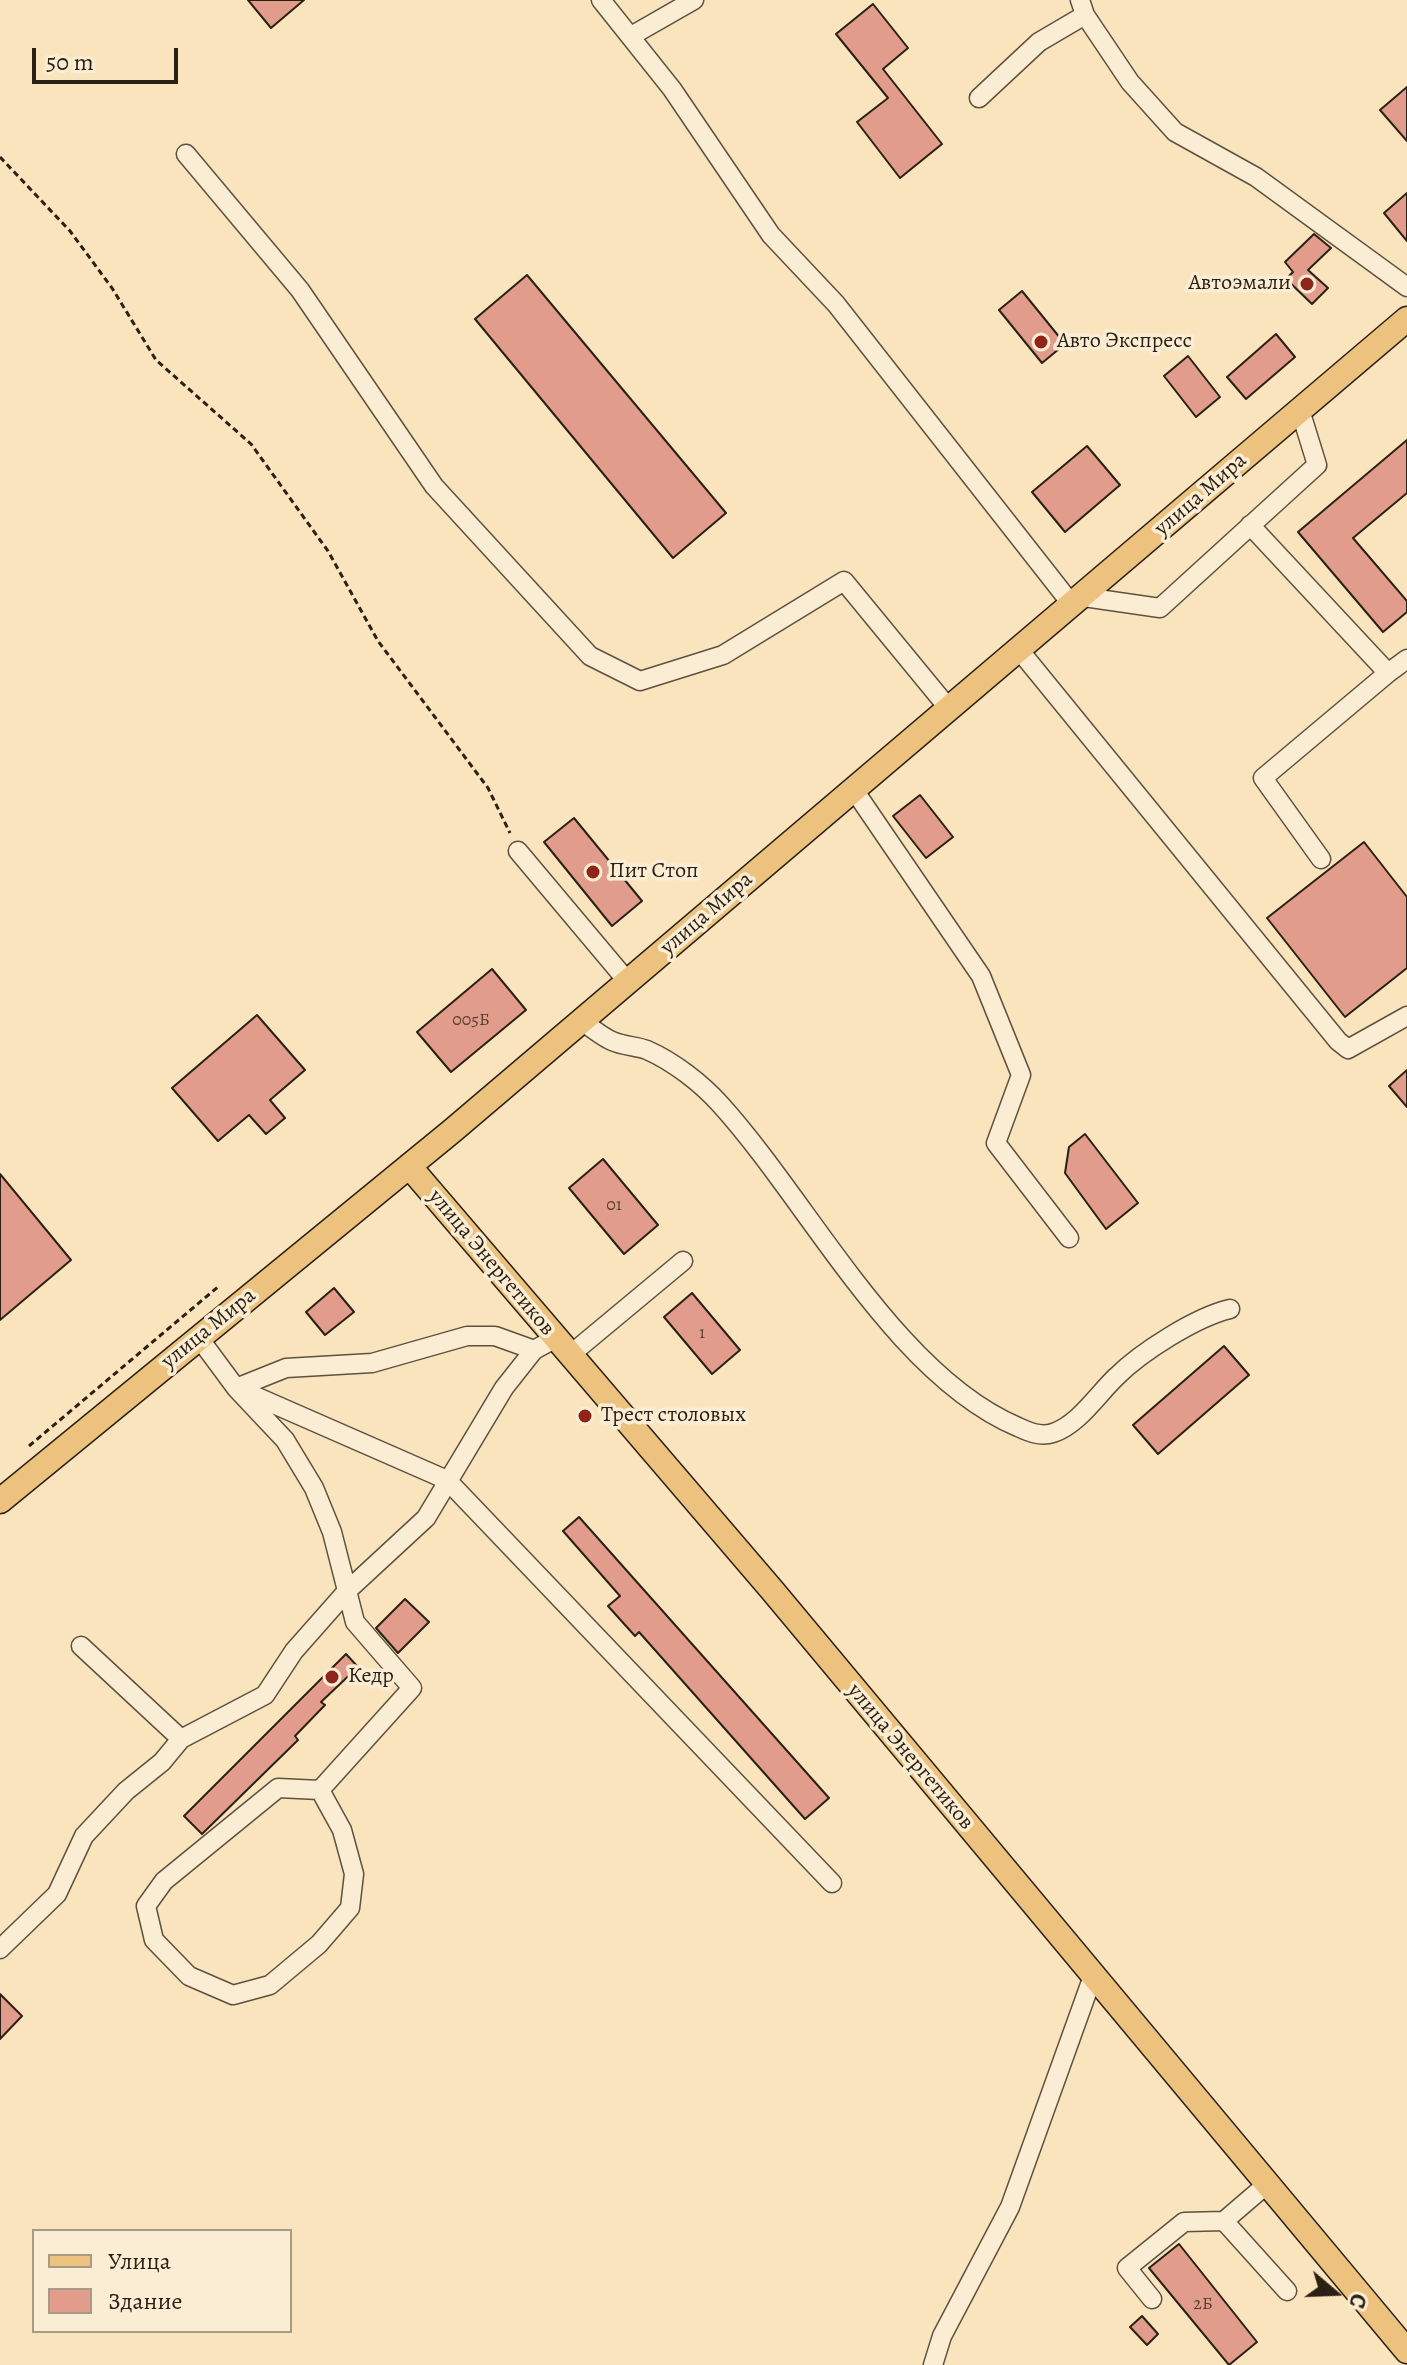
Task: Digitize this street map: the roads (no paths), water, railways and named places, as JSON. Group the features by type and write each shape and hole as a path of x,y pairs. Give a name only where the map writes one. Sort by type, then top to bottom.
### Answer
{"main road":[{"name":"улица Мира","path":"0,1501 409,1166 1078,602 1407,319"},
{"name":"улица Энергетиков","path":"409,1166 1407,2351"}],"lane":[{"path":"601,0 672,89 771,235 836,304 1078,602 1160,608 1317,465 1300,410"},
{"path":"631,36 694,0"},
{"path":"979,98 1039,42 1082,8 1130,82 1175,132 1256,177 1407,287"},
{"path":"186,154 300,290 434,486 590,656 640,681 723,655 844,581 950,710"},
{"path":"1250,525 1388,673"},
{"path":"1020,651 1338,1041 1348,1049 1407,1016"},
{"path":"1321,859 1263,778 1407,659"},
{"path":"854,790 981,976 1021,1075 996,1143 1069,1238"},
{"path":"518,851 628,982"},
{"path":"581,1021 613,1041 645,1050 677,1067 719,1103 854,1278 927,1363 958,1392 1002,1421 1035,1435 1053,1433 1071,1422 1119,1373 1210,1314 1230,1309"},
{"path":"236,1388 286,1368 372,1363 467,1336 495,1336 534,1350 563,1346 683,1261"},
{"path":"199,1338 236,1388 285,1440 314,1488 332,1532 355,1622 412,1688 320,1790"},
{"path":"0,1949 57,1894 84,1836 126,1791 162,1762 181,1739 265,1695 294,1651 347,1591 426,1518 504,1388 534,1350"},
{"path":"236,1388 447,1480 832,1883"},
{"path":"81,1646 181,1739"},
{"path":"278,1788 320,1790 342,1830 354,1874 350,1908 319,1944 270,1985 233,1995 189,1976 154,1940 146,1906 164,1881 278,1788"},
{"path":"933,2365 942,2336 1010,2207 1093,1976"},
{"path":"1152,2299 1127,2268 1184,2222 1224,2221 1266,2185"},
{"path":"1224,2221 1287,2291"}],"place":[{"name":"Автоэмали","path":"1307,284"},
{"name":"Авто Экспресс","path":"1041,342"},
{"name":"Пит Стоп","path":"593,872"},
{"name":"Трест столовых","path":"585,1416"},
{"name":"Кедр","path":"332,1677"}]}
